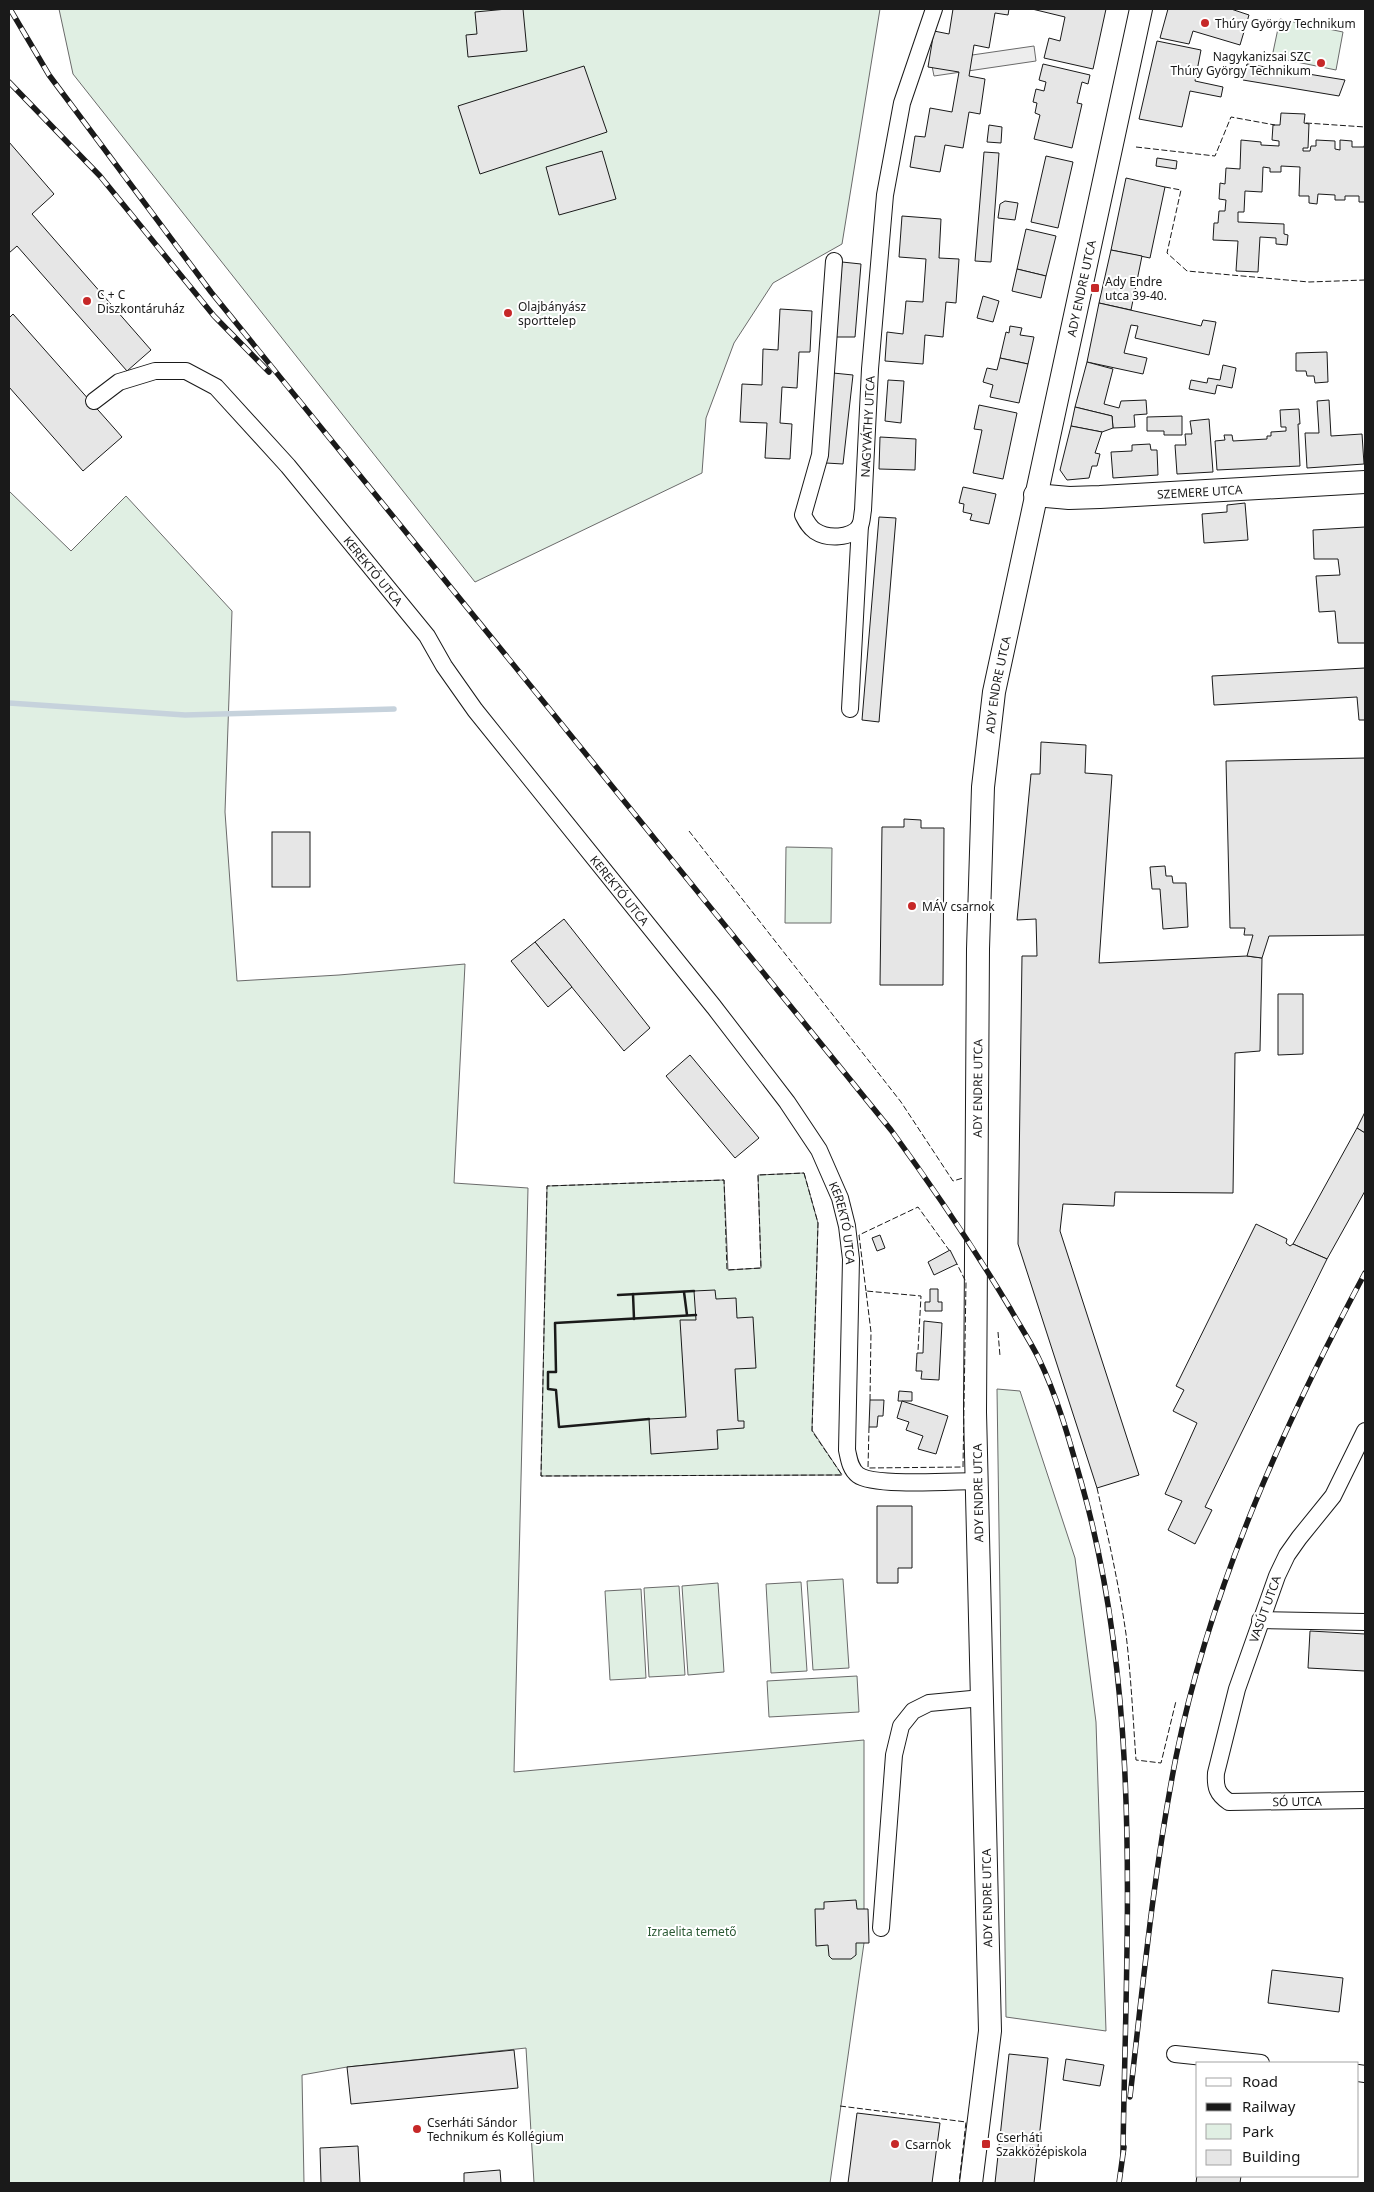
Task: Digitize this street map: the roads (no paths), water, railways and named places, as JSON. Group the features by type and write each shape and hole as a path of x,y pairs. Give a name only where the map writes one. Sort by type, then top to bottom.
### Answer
{"street":[{"name":"NAGYVÁTHY UTCA","path":"850,709 860,525 865,497 867,416 885,195 902,103 934,9"},
{"name":"ADY ENDRE UTCA","path":"972,2183 990,2031 975,1412 978,959 983,787 994,692 1141,9"},
{"path":"834,261 820,455 803,515 814,531 823,535 843,536 853,532 860,525"},
{"name":"KEREKTÓ UTCA","path":"94,401 119,382 154,371 186,371 216,387 288,466 428,636 444,666 475,710 714,1008 787,1102 819,1150 840,1198 847,1226 851,1259 847,1450 852,1468 857,1474 874,1481 977,1481"},
{"name":"SZEMERE UTCA","path":"1035,495 1069,498 1100,497 1365,482"},
{"name":"VASÚT UTCA","path":"1229,1802 1219,1795 1215,1784 1216,1773 1237,1689 1260,1620 1287,1555 1333,1496 1365,1431"},
{"path":"1260,1620 1365,1622"},
{"path":"881,1928 894,1755 901,1726 913,1711 929,1703 982,1698"},
{"name":"SÓ UTCA","path":"1229,1802 1365,1800"},
{"path":"1175,2054 1252,2062"}],"waterway":[{"path":"9,703 185,715 394,709"}],"railway":[{"path":"10,9 49,75 211,292 891,1130 968,1241 1035,1351 1058,1404 1082,1485 1101,1567 1115,1650 1123,1733 1126,1817 1127,1901 1123,2153"},
{"path":"9,82 100,176 214,316 269,372"},
{"path":"1130,2097 1150,1927 1168,1799 1176,1757 1208,1631 1229,1569 1279,1448 1306,1389 1365,1273"},
{"path":"1119,2183 1124,2147"}],"place":[{"name":"Thúry György Technikum","path":"1205,23"},
{"name":"Nagykanizsai SZC Thúry György Technikum","path":"1321,63"},
{"name":"Ady Endre utca 39-40.","path":"1095,288"},
{"name":"C + C Diszkontáruház","path":"87,301"},
{"name":"Olajbányász sporttelep","path":"508,313"},
{"name":"MÁV csarnok","path":"912,906"},
{"name":"Cserháti Sándor Technikum és Kollégium","path":"417,2129"},
{"name":"Csarnok","path":"895,2144"},
{"name":"Cserháti Szakközépiskola","path":"986,2144"}],"park label":[{"name":"Izraelita temető","path":"692,1931"}]}
